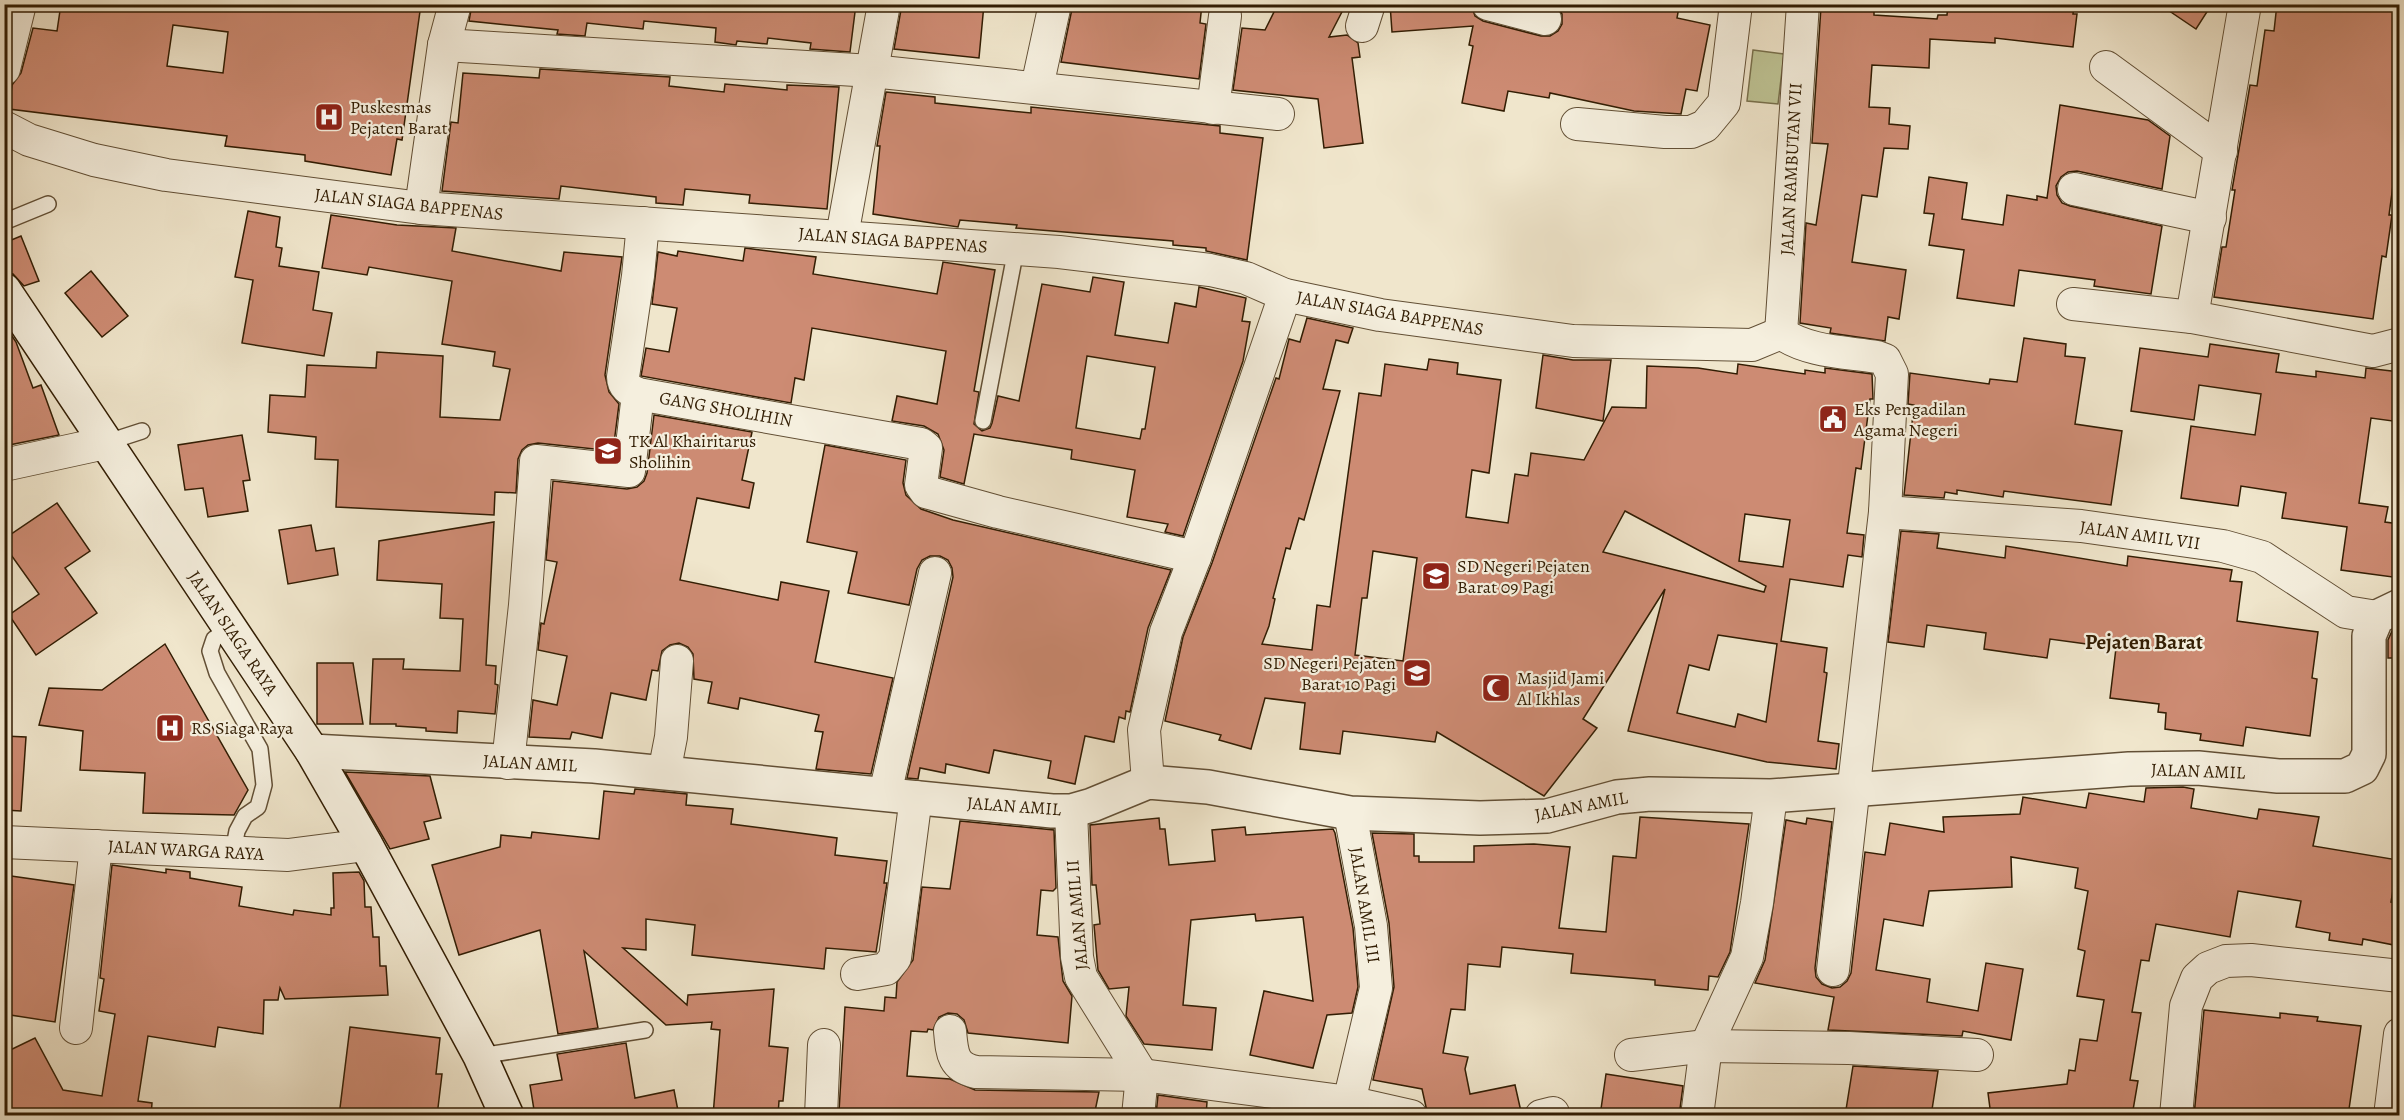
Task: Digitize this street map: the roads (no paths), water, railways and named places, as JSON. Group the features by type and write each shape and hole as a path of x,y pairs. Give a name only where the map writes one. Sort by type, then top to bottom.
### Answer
{"street":[{"path":"4,69 20,4"},
{"path":"421,208 444,45 455,4"},
{"path":"842,236 884,4"},
{"path":"1037,87 1055,4"},
{"path":"1488,4 1545,19"},
{"path":"1577,124 1665,132 1691,132 1704,126 1724,103 1736,4"},
{"name":"JALAN RAMBUTAN VII","path":"1781,333 1803,4"},
{"path":"2192,317 2245,4"},
{"path":"1213,108 1225,16"},
{"path":"444,45 872,71 1278,114"},
{"path":"2106,67 2221,151"},
{"name":"JALAN SIAGA BAPPENAS","path":"4,127 28,140 93,160 166,175 421,208 1016,249 1210,270 1246,279 1285,295 1380,315 1574,341 1752,345 1781,333"},
{"path":"2074,189 2210,218"},
{"path":"638,393 627,387 623,377 638,276 643,223"},
{"name":"JALAN SIAGA RAYA","path":"4,290 312,752 366,845 480,1056 507,1116"},
{"path":"1148,782 1144,730 1166,632 1195,557 1285,295"},
{"path":"2073,304 2192,317 2373,351 2400,344"},
{"path":"1781,333 1792,341 1877,357 1888,365 1892,374 1885,512 1851,789 1833,970"},
{"name":"GANG SHOLIHIN","path":"508,763 525,605 536,462 540,460 623,473 629,471 638,393 921,444 926,448 927,454 921,485 926,492 999,512 1195,557"},
{"path":"4,465 105,443"},
{"name":"JALAN AMIL VII","path":"1885,512 2081,526 2223,546 2262,558 2346,612 2388,611"},
{"path":"857,974 886,969 895,958 900,795 935,573"},
{"name":"JALAN AMIL","path":"312,752 664,773 900,795 1008,808 1071,811 1148,782 1209,787 1350,813 1480,818 1547,816 1617,797 1680,794 1771,796 2129,769 2198,768 2278,776 2345,776 2362,768 2369,754 2369,636 2388,611"},
{"path":"664,773 671,737 677,661"},
{"path":"1697,1116 1706,1046 1747,957 1757,903 1771,796"},
{"name":"JALAN AMIL II","path":"1071,811 1074,920 1082,977 1142,1075"},
{"name":"JALAN AMIL III","path":"1349,1102 1376,988 1371,926 1350,813"},
{"name":"JALAN WARGA RAYA","path":"4,842 288,855 366,845"},
{"path":"76,1028 96,846"},
{"path":"2176,1116 2186,1006 2197,978 2208,968 2226,962 2251,960 2400,976"},
{"path":"950,1031 954,1059 965,1069 976,1072 1142,1075 1349,1102 1400,1111 1411,1116"},
{"path":"2390,1116 2400,1034"},
{"path":"821,1116 824,1046"},
{"path":"1631,1055 1706,1046 1849,1048 1977,1055"},
{"path":"1138,1116 1142,1075"}],"lane":[{"path":"4,222 48,204"},
{"path":"983,421 1016,249"},
{"path":"105,443 142,431"},
{"path":"230,628 214,639 210,651 217,673 260,748 264,785 258,807 245,816 237,831 233,852"},
{"path":"480,1056 645,1030"}],"place":[{"name":"Puskesmas Pejaten Barat","path":"329,117"},
{"name":"Eks Pengadilan Agama Negeri","path":"1833,419"},
{"name":"TK Al Khairitarus Sholihin","path":"608,451"},
{"name":"SD Negeri Pejaten Barat 09 Pagi","path":"1436,576"},
{"name":"SD Negeri Pejaten Barat 10 Pagi","path":"1417,673"},
{"name":"Masjid Jami Al Ikhlas","path":"1496,688"},
{"name":"RS Siaga Raya","path":"170,728"}],"district":[{"name":"Pejaten Barat","path":"2144,642"}]}
